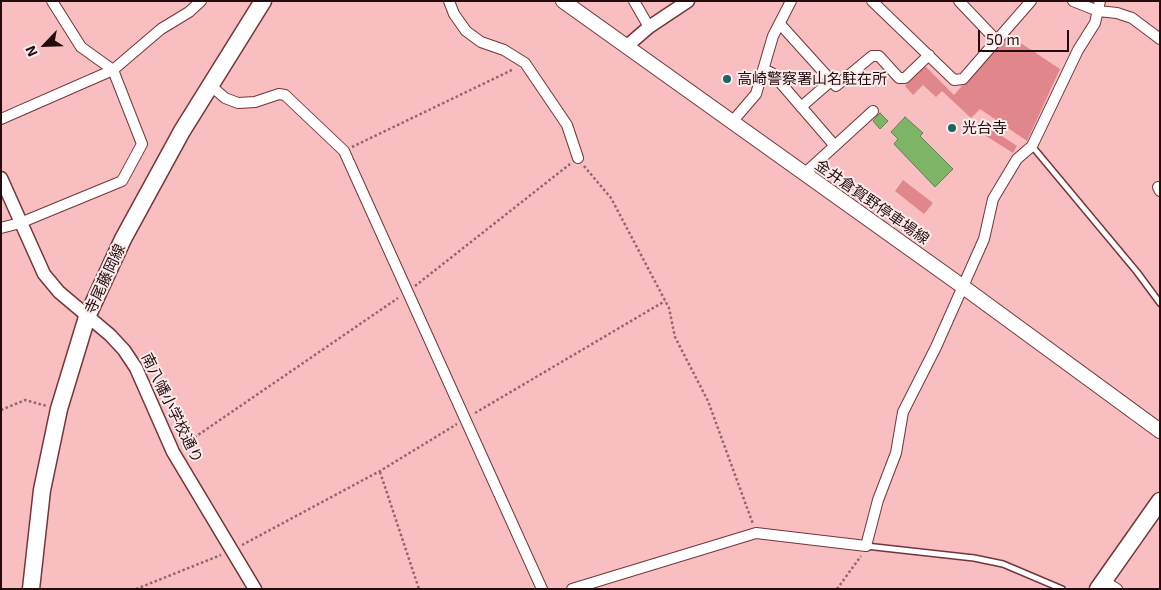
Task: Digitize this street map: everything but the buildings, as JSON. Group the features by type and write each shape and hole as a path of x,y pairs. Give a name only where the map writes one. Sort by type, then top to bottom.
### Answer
{"main road":[{"name":"金井倉賀野停車場線","path":"563,1 962,286 1160,431"},
{"name":"寺尾藤岡線","path":"31,589 42,490 59,409 87,317 123,239 182,130 257,3"},
{"path":"1106,586 1160,501"}],"street":[{"path":"1,228 20,223 122,180 142,144 113,70 81,47 52,1"},
{"path":"1,119 113,70 160,29 189,12 201,1"},
{"path":"450,1 454,14 466,32 481,42 504,50 525,63 567,125 578,158"},
{"path":"634,1 649,27"},
{"path":"627,46 649,27 688,1"},
{"path":"732,122 756,94 765,70 773,36 791,1"},
{"path":"872,1 954,80 963,79 1031,1"},
{"path":"958,1 997,40"},
{"path":"1073,1 1099,6 1132,18 1160,40"},
{"path":"572,589 756,533 866,546 878,500 896,453 902,412 936,347 984,239 992,198 1017,159 1032,146 1078,50 1095,23 1099,6"},
{"path":"780,24 836,86 841,84 872,56 879,56 899,78 905,78 929,55"},
{"path":"765,70 772,73 835,146"},
{"path":"801,107 832,80"},
{"path":"210,85 225,98 238,103 255,102 279,94 286,95 344,151 542,589"},
{"path":"804,174 873,111"},
{"name":"南八幡小学校通り","path":"1,178 44,274 59,292 114,340 136,368 173,452 255,589"}],"lane":[{"path":"1032,146 1160,302"},
{"path":"866,546 993,562 1026,572 1062,589"}],"path":[{"path":"344,151 525,63"},
{"path":"173,452 407,292 578,158 610,198 669,308 674,337 708,401 756,533"},
{"path":"136,589 232,550 380,471 665,301"},
{"path":"1,410 25,400 59,409"},
{"path":"380,471 419,589"},
{"path":"837,589 856,565 866,546"}],"shaded area":[{"path":"1007,34 1060,69 1027,141 980,109 971,118 942,91 936,97 923,85 913,95 905,86 925,66 954,95"},
{"path":"988,127 1017,146 1013,153 983,134"},
{"path":"903,180 933,203 924,214 895,191"}],"place":[{"name":"高崎警察署山名駐在所","path":"727,79"},
{"name":"光台寺","path":"952,128"}]}
